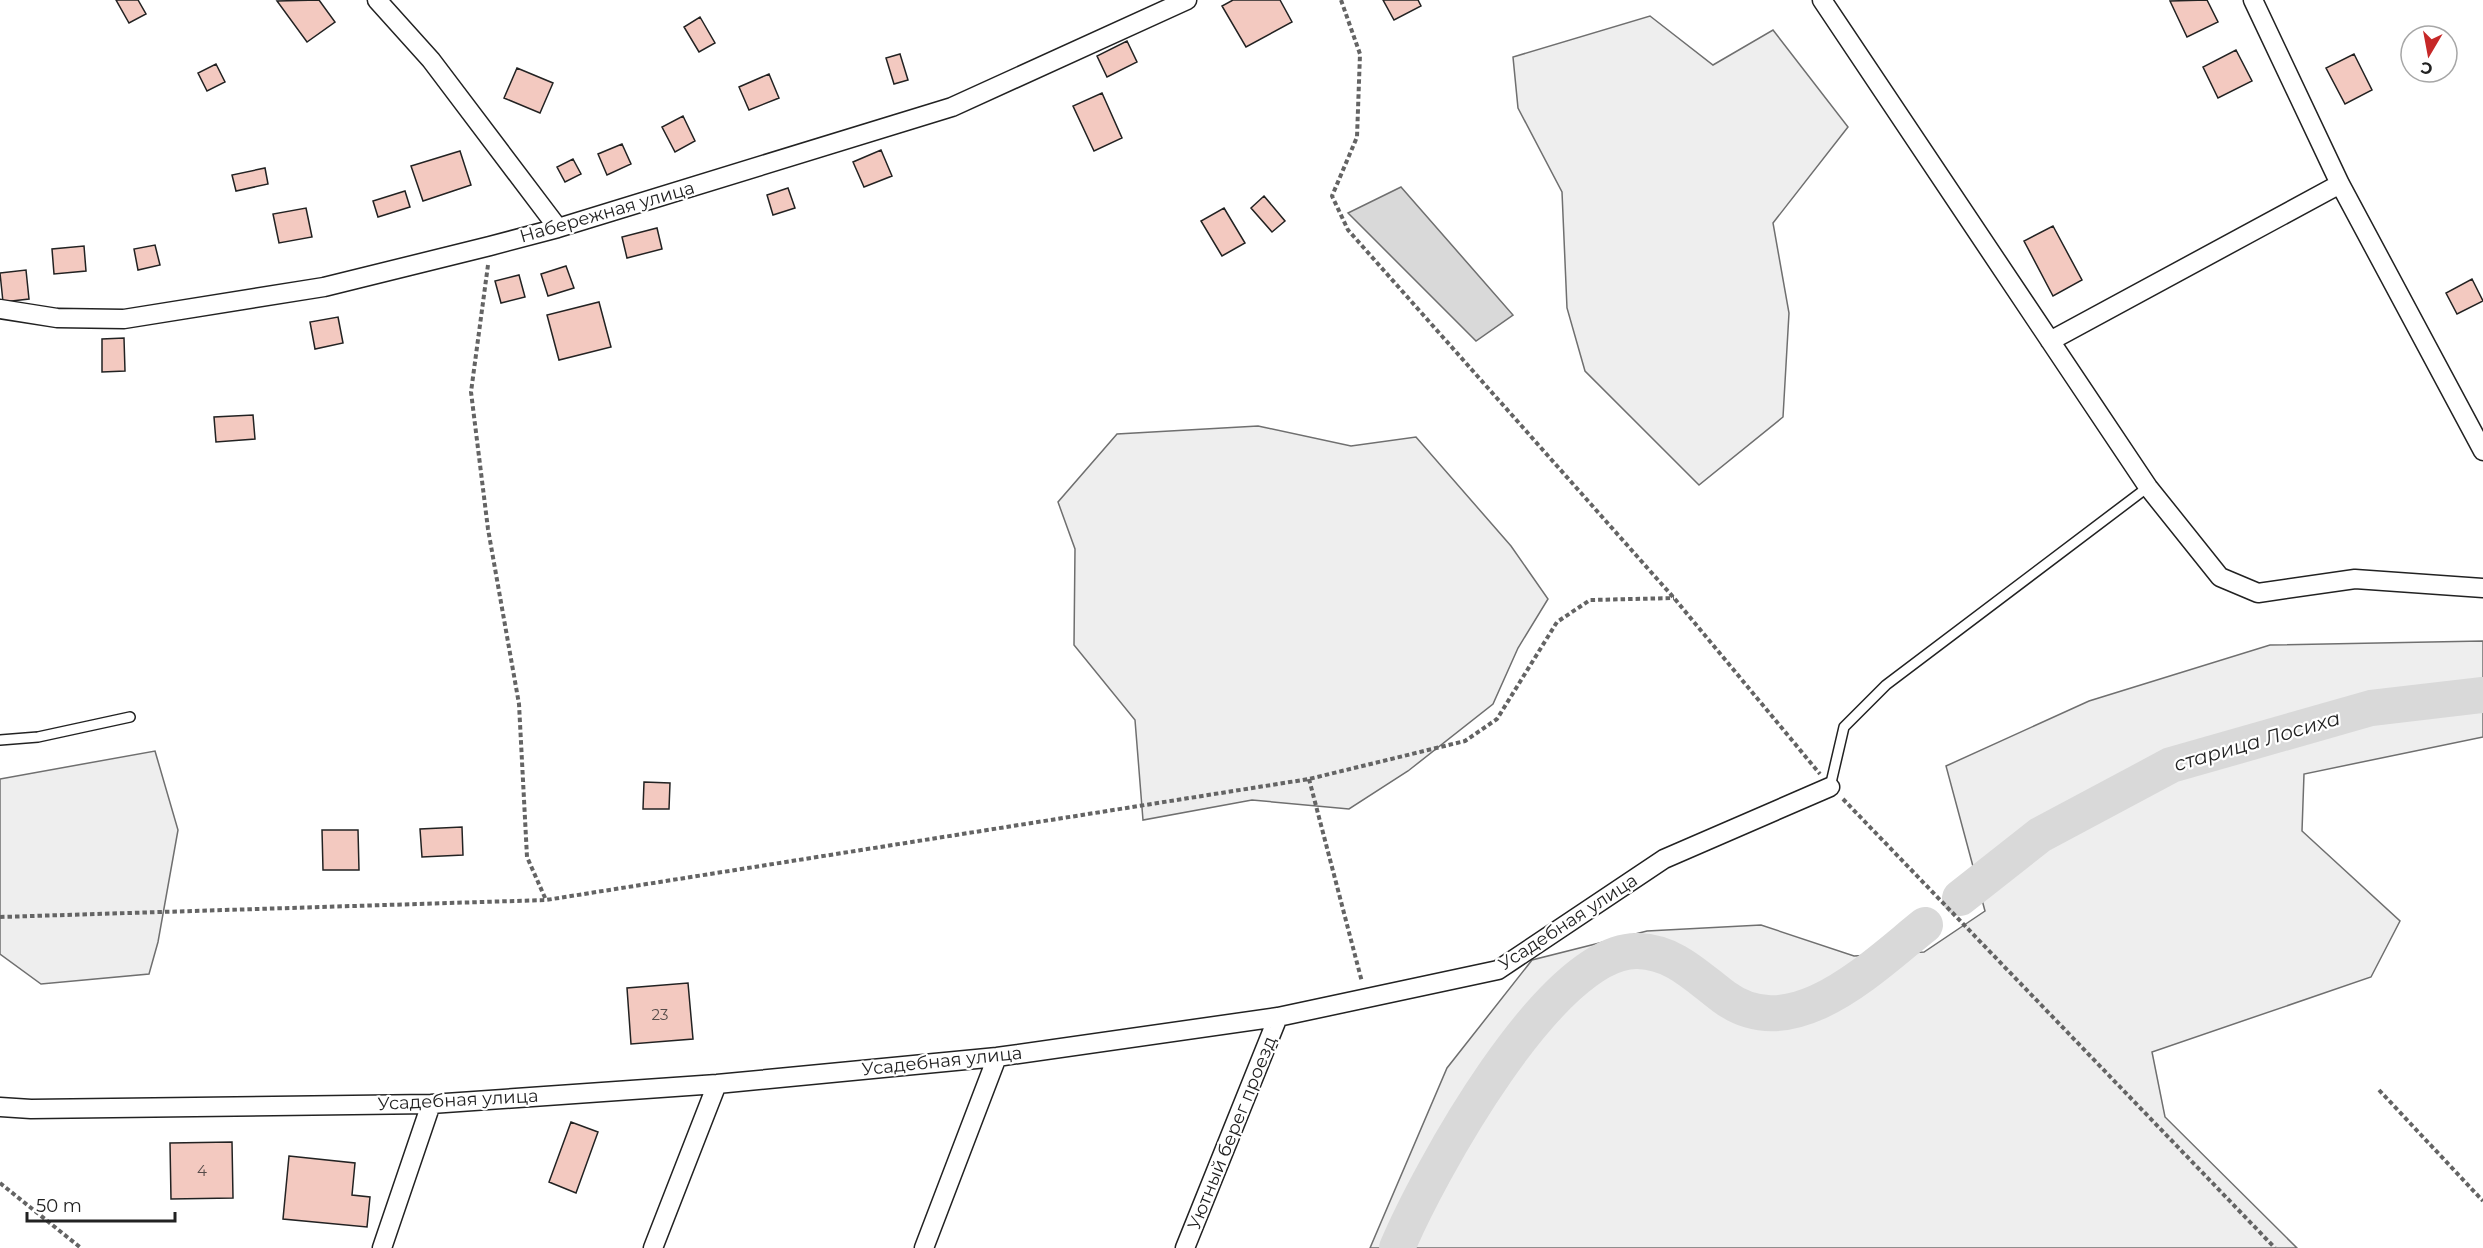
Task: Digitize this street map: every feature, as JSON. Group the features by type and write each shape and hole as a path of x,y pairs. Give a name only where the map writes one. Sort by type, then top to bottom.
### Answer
{"street":[{"path":"377,0 431,60 558,228"},
{"name":"Набережная улица","path":"0,309 57,318 124,319 324,286 490,246 558,228 952,108 1187,0"},
{"path":"1822,0 2148,487 2220,577 2258,593 2355,579 2483,588"},
{"path":"2253,0 2340,184 2483,451"},
{"path":"2050,341 2340,184"},
{"name":"Усадебная улица","path":"0,1107 31,1109 431,1104 717,1084 997,1057 1278,1017 1498,970 1664,859 1830,787"},
{"name":"Уютный берег проезд","path":"1185,1248 1278,1017"},
{"path":"924,1248 997,1057"},
{"path":"653,1248 717,1084"},
{"path":"382,1248 431,1104"}],"lane":[{"path":"1830,787 1844,727 1886,685 2148,487"},
{"path":"0,740 38,737 130,717"}],"path":[{"path":"1341,0 1360,54 1357,137 1332,196 1348,230 1674,598 1830,787 2276,1248"},
{"path":"490,246 471,392 488,529 519,704 527,857 546,900"},
{"path":"0,917 546,900 1309,779 1465,741 1497,719 1557,622 1590,600 1674,598"},
{"path":"1309,779 1366,997"},
{"path":"2379,1090 2483,1201"},
{"path":"0,1183 81,1248"}],"shaded area":[{"path":"1650,16 1713,65 1773,30 1848,127 1773,223 1789,313 1783,417 1699,485 1585,371 1567,308 1562,192 1518,108 1513,57"},
{"path":"1401,187 1513,315 1476,341 1348,213"},
{"path":"1258,426 1351,446 1416,437 1511,546 1548,599 1518,648 1493,704 1408,771 1349,809 1252,800 1143,820 1135,720 1074,645 1075,549 1058,502 1117,434"},
{"path":"2483,641 2483,737 2304,774 2302,831 2400,921 2371,977 2152,1052 2165,1117 2297,1248 1370,1248 1447,1068 1532,960 1647,931 1761,925 1854,956 1924,952 1985,911 1946,766 2089,701 2270,645"},
{"path":"155,751 178,830 158,942 149,974 41,984 0,954 0,779"}],"building":[{"path":"116,0 138,0 146,14 129,23"},
{"path":"319,0 335,22 307,42 277,1"},
{"path":"1233,0 1280,0 1292,22 1246,47 1222,6"},
{"path":"1383,0 1418,0 1421,6 1394,20"},
{"path":"2207,0 2218,22 2187,37 2170,1"},
{"path":"700,17 715,43 699,52 684,27"},
{"path":"1127,41 1137,62 1107,77 1097,56"},
{"path":"2236,50 2252,81 2218,98 2203,67"},
{"path":"900,54 908,80 894,84 886,58"},
{"path":"2354,54 2372,90 2345,104 2326,68"},
{"path":"216,64 225,82 207,91 198,73"},
{"path":"517,68 553,83 540,113 504,98"},
{"path":"769,74 779,98 749,110 739,87"},
{"path":"1102,93 1122,138 1094,151 1073,106"},
{"path":"683,116 695,141 675,152 662,127"},
{"path":"622,144 631,164 607,175 598,154"},
{"path":"881,150 892,176 864,187 853,162"},
{"path":"460,151 471,185 423,201 411,166"},
{"path":"573,159 581,174 565,182 557,167"},
{"path":"265,168 268,184 236,191 232,175"},
{"path":"788,188 795,208 773,215 767,195"},
{"path":"405,191 410,207 378,217 373,201"},
{"path":"1264,196 1285,221 1272,232 1251,208"},
{"path":"306,208 312,237 279,243 273,214"},
{"path":"1224,208 1245,243 1222,256 1201,221"},
{"path":"2053,226 2082,280 2053,296 2024,241"},
{"path":"657,228 662,249 627,258 622,237"},
{"path":"155,245 160,265 138,270 134,249"},
{"path":"84,246 86,271 54,274 52,249"},
{"path":"566,266 574,288 548,296 541,274"},
{"path":"26,270 29,299 3,302 0,273"},
{"path":"519,275 525,297 501,303 495,281"},
{"path":"2472,279 2483,301 2457,314 2446,293"},
{"path":"599,302 611,347 559,360 547,315"},
{"path":"338,317 343,343 315,349 310,322"},
{"path":"124,338 125,371 102,372 102,339"},
{"path":"253,415 255,439 216,442 214,417"},
{"path":"644,782 670,783 669,809 643,809"},
{"path":"462,827 463,855 422,857 420,829"},
{"path":"322,830 358,830 359,870 323,870"},
{"path":"688,983 693,1039 631,1044 627,988"},
{"path":"571,1122 598,1132 576,1193 549,1182"},
{"path":"232,1142 233,1198 171,1199 170,1143"},
{"path":"289,1156 355,1163 352,1195 370,1197 367,1227 283,1219"}],"waterway":[{"name":"старица Лосиха","path":"1960,898 2040,835 2171,765 2371,708 2483,695"},
{"name":"старица Лосиха","path":"1397,1248 1435,1171 1496,1071 1531,1025 1568,986 1604,960 1638,951 1651,952 1674,960 1724,997 1750,1010 1777,1013 1804,1007 1831,996 1881,961 1925,925"}]}
